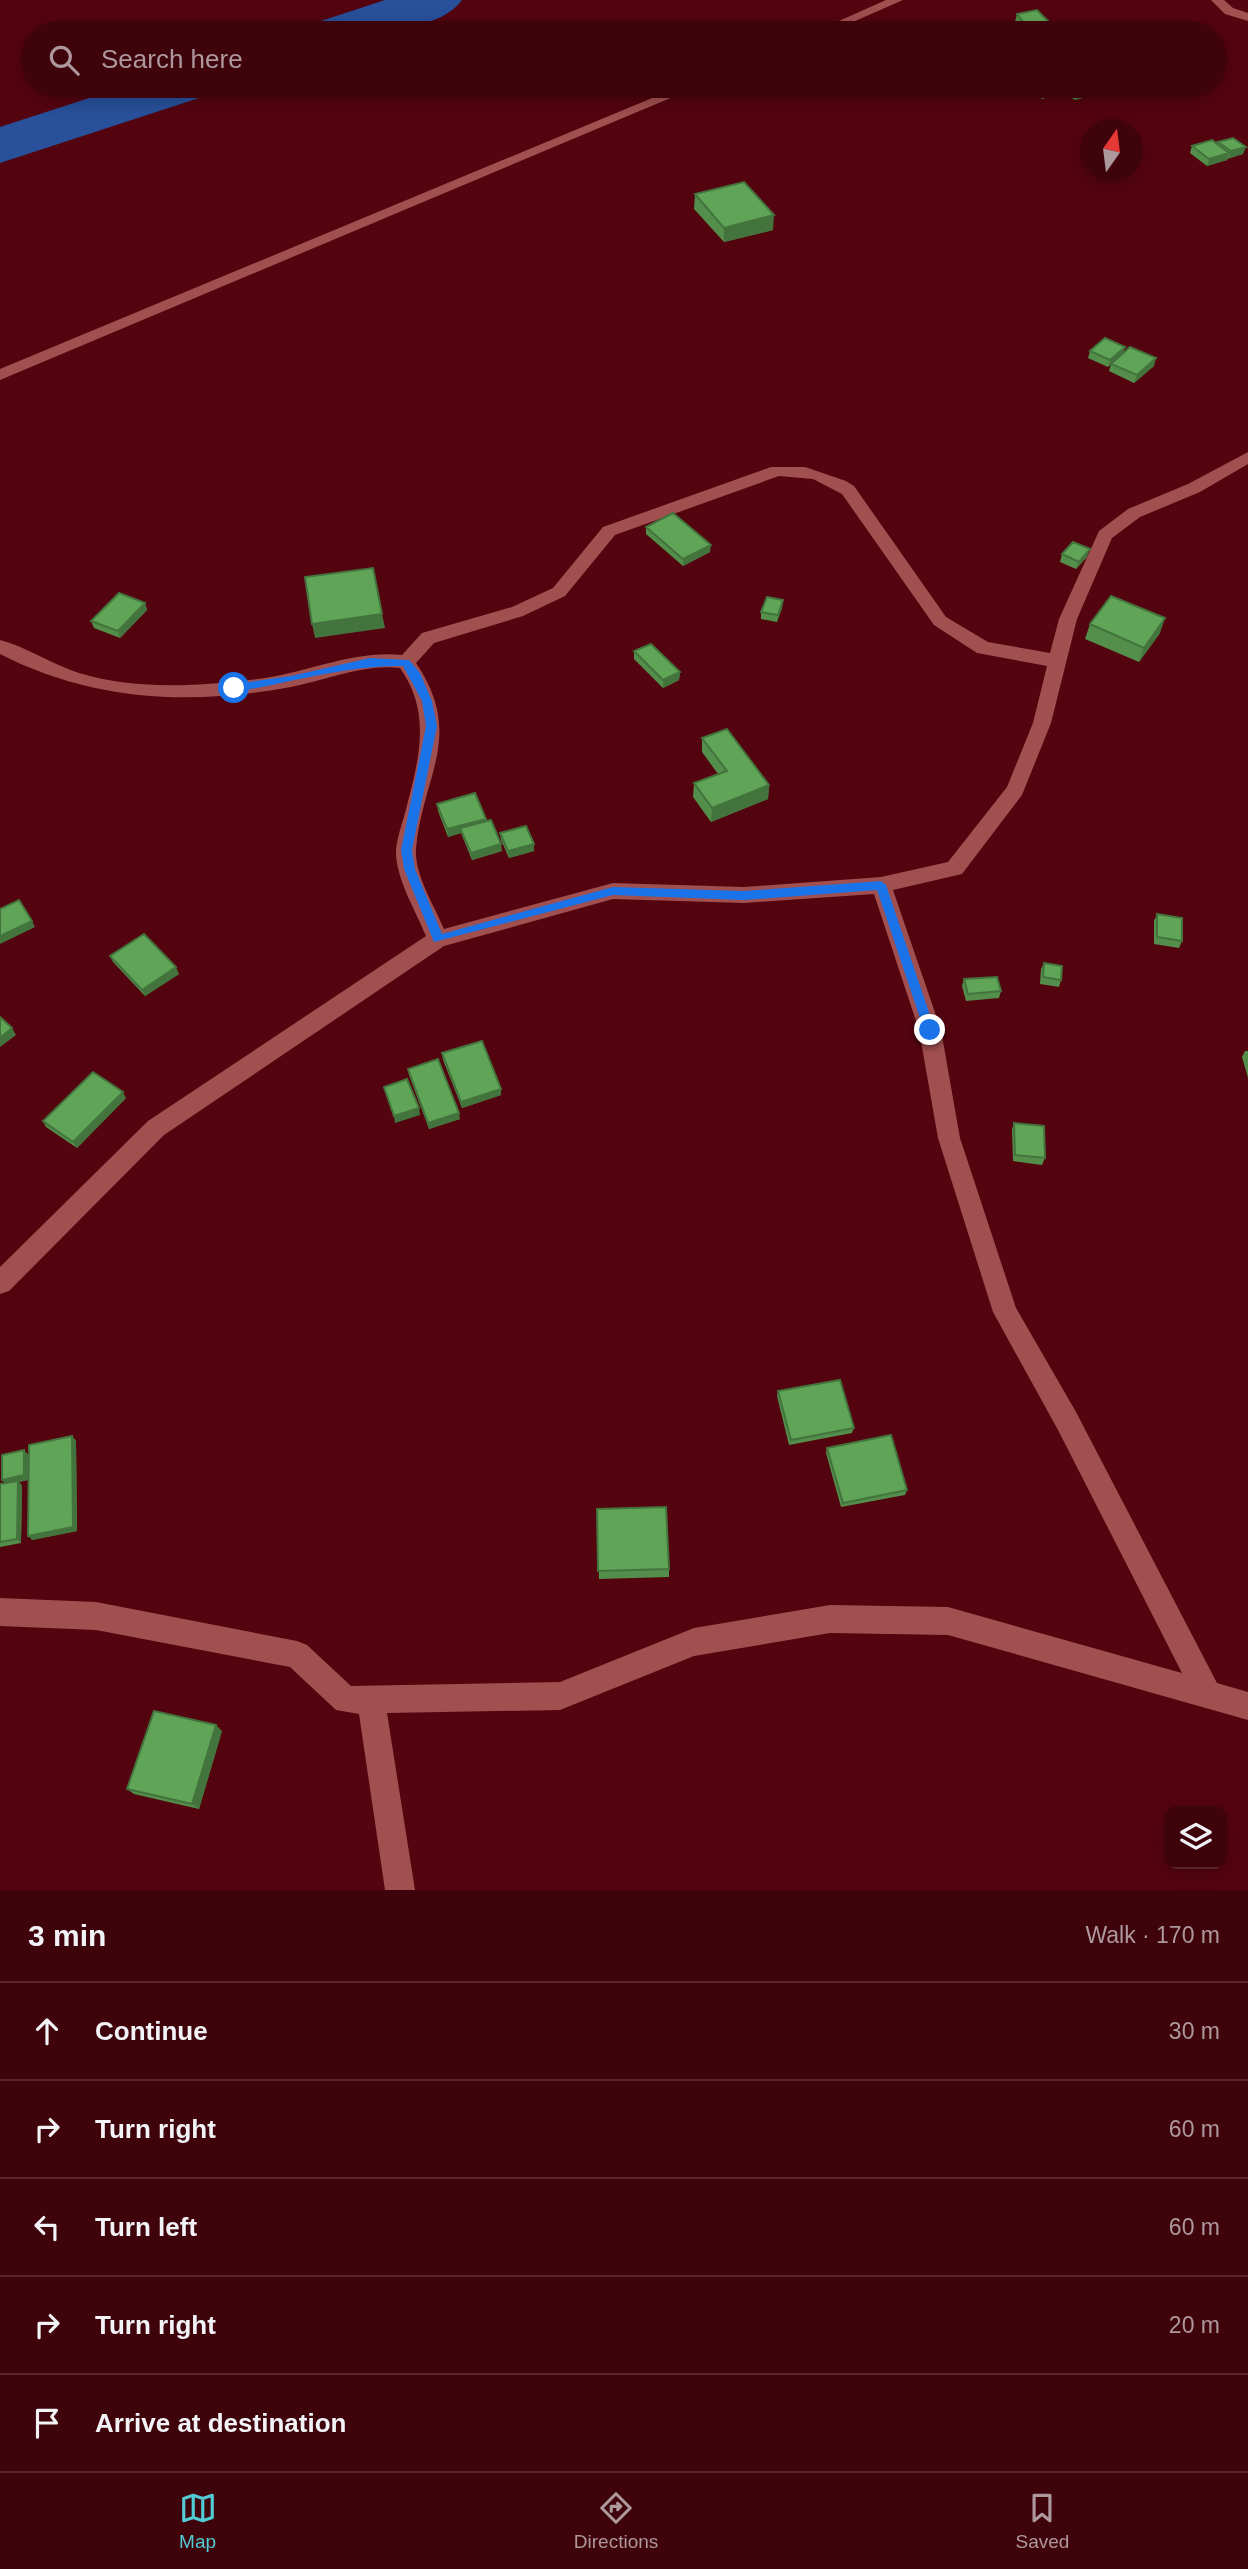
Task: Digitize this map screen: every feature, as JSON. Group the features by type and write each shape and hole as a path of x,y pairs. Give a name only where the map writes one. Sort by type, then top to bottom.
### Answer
{"street":[{"path":"847,21 897,0"},
{"path":"1217,0 1229,10 1248,17"},
{"path":"0,375 663,98"},
{"path":"0,1283 156,1128 438,939 613,891 744,895 881,885 956,868 1015,790 1042,723 1068,619 1105,535 1134,513 1194,488 1248,457"},
{"path":"0,646 34,663 84,681 172,691 280,681 370,662 406,662 428,638 517,612 559,592 609,531 777,471 797,470 834,479 848,490 940,621 983,648 1057,661"},
{"path":"406,662 415,673 427,701 431,726 407,850 409,869 438,939"},
{"path":"881,885 930,1030 949,1138 1005,1312 1067,1421 1207,1693"},
{"path":"0,1612 96,1616 297,1656 346,1700 560,1696 694,1642 830,1619 948,1621 1248,1706"},
{"path":"371,1700 400,1890"}],"building":[{"path":"1037,10 1048,21 1022,21 1017,14"},
{"path":"1233,138 1246,147 1231,151 1218,142"},
{"path":"1212,140 1229,153 1209,159 1192,146"},
{"path":"744,182 774,215 724,228 695,194"},
{"path":"1105,338 1125,347 1110,360 1090,351"},
{"path":"1130,347 1156,358 1137,375 1111,364"},
{"path":"673,513 711,545 683,559 646,527"},
{"path":"1073,542 1090,549 1079,562 1062,554"},
{"path":"373,568 382,614 312,624 305,577"},
{"path":"119,593 145,603 118,631 91,621"},
{"path":"1111,596 1165,618 1144,648 1090,624"},
{"path":"767,597 783,600 778,615 761,612"},
{"path":"651,644 680,672 663,680 634,651"},
{"path":"727,729 769,785 712,808 694,783 727,771 702,738"},
{"path":"475,793 486,819 447,829 437,804"},
{"path":"491,820 501,844 471,853 460,828"},
{"path":"526,826 534,844 508,851 500,833"},
{"path":"19,900 32,921 0,936 0,909"},
{"path":"1157,914 1182,918 1182,941 1157,937"},
{"path":"144,934 176,967 142,990 110,956"},
{"path":"1044,963 1062,966 1061,980 1043,977"},
{"path":"997,977 1001,991 968,994 964,979"},
{"path":"0,1017 12,1028 0,1038"},
{"path":"482,1041 501,1089 461,1102 442,1053"},
{"path":"438,1059 459,1113 428,1123 408,1069"},
{"path":"93,1072 123,1092 73,1142 43,1121"},
{"path":"407,1079 419,1108 394,1116 384,1087"},
{"path":"1014,1123 1044,1126 1045,1158 1015,1155"},
{"path":"840,1380 854,1428 791,1440 778,1391"},
{"path":"891,1435 907,1490 843,1503 827,1448"},
{"path":"72,1436 73,1527 28,1536 29,1445"},
{"path":"24,1450 24,1475 2,1480 2,1455"},
{"path":"18,1481 17,1539 0,1542 0,1484"},
{"path":"666,1507 669,1569 598,1571 597,1509"},
{"path":"154,1711 216,1725 192,1804 127,1789"}],"waterway":[{"path":"373,21 436,0"},
{"path":"0,146 144,98"}],"route":[{"path":"234,688 393,660 406,662 415,673 427,701 431,726 407,850 409,869 438,939 613,891 744,895 881,885 930,1030"}]}
